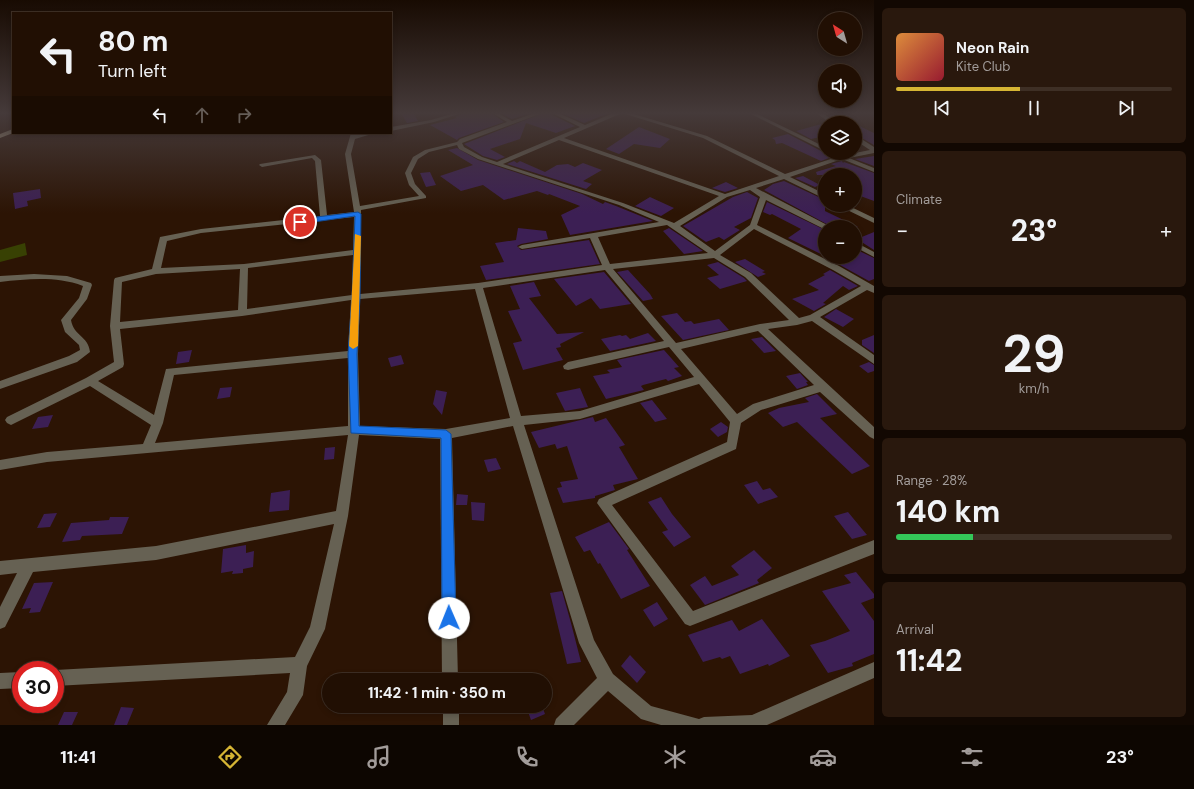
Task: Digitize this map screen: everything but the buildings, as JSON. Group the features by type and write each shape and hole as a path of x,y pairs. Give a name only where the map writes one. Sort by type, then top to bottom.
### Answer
{"street":[{"path":"275,725 295,694 299,666 317,629 342,516 354,430 353,354 358,212 348,154 351,146"},
{"path":"156,271 164,239 201,231 324,218 424,197 412,186 408,173 415,158 427,150 446,146"},
{"path":"460,146 469,153 497,164 621,204 672,224 715,255 748,275 797,322"},
{"path":"497,164 540,146"},
{"path":"581,146 725,196"},
{"path":"722,146 818,194"},
{"path":"862,153 874,151"},
{"path":"262,165 313,156 318,160 324,218"},
{"path":"522,247 672,224 725,196 833,160"},
{"path":"849,160 874,170"},
{"path":"751,188 818,223"},
{"path":"115,326 242,313 356,297 478,286 715,255 753,226 764,196"},
{"path":"855,212 874,221"},
{"path":"753,226 836,268 871,288"},
{"path":"593,235 607,268 736,421"},
{"path":"862,248 874,255"},
{"path":"11,420 90,382 119,364 115,326 118,280 156,271 244,266 357,252"},
{"path":"242,313 244,266"},
{"path":"0,278 35,276 75,279 88,285 83,299 66,320 68,330 84,344 85,352 73,359 0,385"},
{"path":"478,286 517,421 587,643 607,680 648,713 694,725"},
{"path":"568,366 760,327 797,322 813,316 871,288"},
{"path":"813,316 874,360"},
{"path":"760,327 822,387 874,434"},
{"path":"147,448 157,423 170,372 353,354"},
{"path":"0,465 47,457 354,430 446,434 517,421 580,415 701,379"},
{"path":"90,382 157,423"},
{"path":"822,387 756,407 736,421 732,445 603,502 690,619 874,547"},
{"path":"446,434 450,673"},
{"path":"0,568 29,564 156,553 342,516"},
{"path":"0,622 29,564"},
{"path":"64,678 299,666"},
{"path":"704,725 752,724 874,670"},
{"path":"0,681 12,680"},
{"path":"562,725 607,680"},
{"path":"451,713 451,725"}],"green space":[{"path":"25,243 27,255 0,262 0,250"}],"slow traffic":[{"path":"353,346 356,297 357,236"}],"route":[{"path":"300,222 358,214 353,354 354,430 446,434 449,618"}]}
